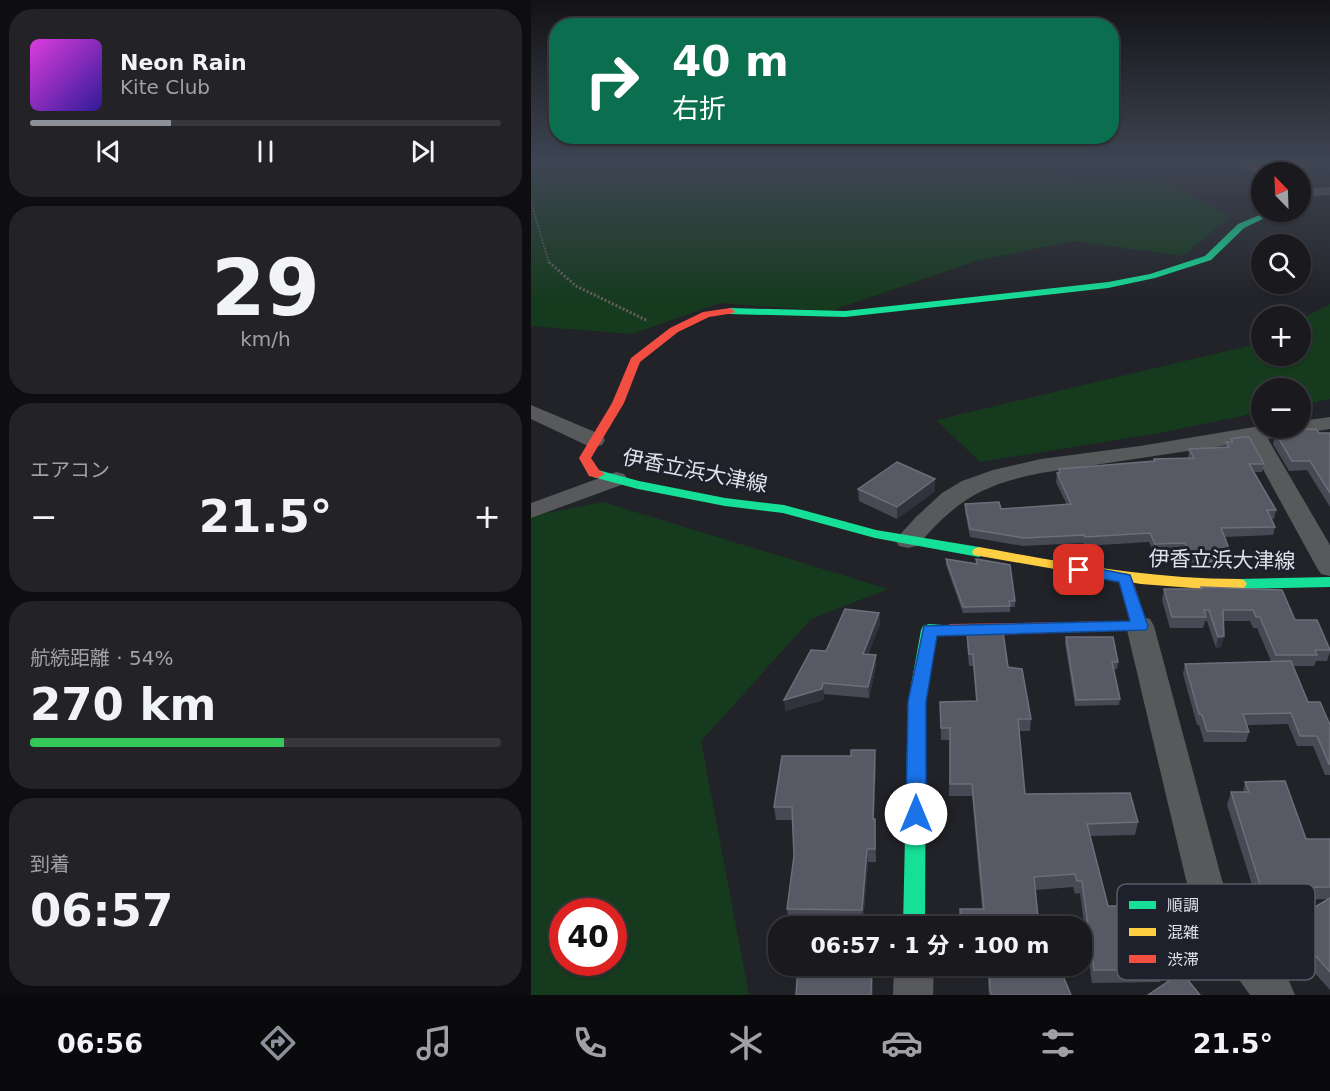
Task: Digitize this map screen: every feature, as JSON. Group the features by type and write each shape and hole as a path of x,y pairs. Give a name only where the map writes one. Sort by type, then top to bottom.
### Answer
{"main road":[{"name":"伊香立浜大津線","path":"1251,222 1241,226 1208,258 1152,276 1108,285 845,314 737,310 707,314 674,330 635,360 618,403 585,458 594,473 638,485 725,502 784,509 875,534 1125,578 1215,585 1330,582"},
{"path":"914,916 917,702 929,630 1140,626 1125,578"}],"street":[{"path":"531,411 594,440"},
{"path":"1311,425 1330,423"},
{"path":"908,540 936,509 981,481 1046,464 1141,453 1251,435"},
{"path":"1256,438 1330,568"},
{"path":"531,511 616,479"},
{"path":"1140,626 1205,884"},
{"path":"913,995 914,976"},
{"path":"1264,980 1275,995"}],"path":[{"path":"533,208 549,263 576,285 637,317 674,330"}],"green space":[{"path":"531,208 1214,208 1229,217 1183,256 1074,241 976,261 830,311 720,303 632,334 531,326"},
{"path":"1330,304 1330,399 1311,403 1311,378 1251,378 1251,414 1159,433 980,462 936,420 1251,344 1251,366 1311,366 1311,314"},
{"path":"603,502 888,589 811,619 701,741 749,995 531,995 531,516"}],"building":[{"path":"1311,429 1316,429 1319,433 1330,433 1330,493 1310,461 1292,461 1278,438 1311,438"},
{"path":"1249,437 1264,464 1249,464 1276,510 1267,510 1275,527 1221,528 1230,551 1221,552 1221,562 1191,560 1185,543 1155,544 1150,533 1024,538 970,529 965,504 999,502 1001,509 1071,504 1057,473 1060,473 1059,469 1155,461 1154,459 1194,458 1189,449 1229,447 1226,442 1233,442 1231,439"},
{"path":"897,462 935,479 897,507 858,489"},
{"path":"946,559 977,564 976,559 1010,565 1015,601 1009,601 1010,606 963,607"},
{"path":"1201,587 1282,590 1295,620 1317,620 1330,650 1315,650 1317,655 1276,655 1260,617 1256,617 1253,610 1223,610 1224,636 1218,637 1209,610 1204,610 1206,617 1172,617 1164,589 1202,589"},
{"path":"845,609 879,613 863,654 876,655 868,687 823,683 822,689 784,700 811,650 826,651"},
{"path":"1003,632 1008,667 1022,669 1031,719 1018,719 1025,794 1130,793 1138,822 1087,824 1108,906 1117,906 1117,970 1094,970 1092,916 1087,916 1082,881 1077,881 1075,874 1034,877 1038,916 960,916 960,909 984,909 972,784 950,784 950,728 941,728 940,702 977,701 973,654 969,654 967,633"},
{"path":"1066,637 1113,637 1118,662 1112,662 1120,699 1076,700"},
{"path":"1291,661 1308,702 1320,702 1330,725 1330,764 1317,736 1300,736 1291,713 1243,714 1249,732 1207,731 1202,715 1199,714 1185,664"},
{"path":"851,750 875,750 873,819 875,819 875,849 867,849 862,910 787,909 794,856 792,807 774,807 782,756 851,756"},
{"path":"1285,781 1306,839 1330,839 1330,887 1315,887 1315,884 1260,884 1231,792 1249,792 1245,782"},
{"path":"1330,898 1330,972 1315,955 1315,907"},
{"path":"797,976 872,976 871,995 796,995"},
{"path":"989,976 1063,976 1071,995 992,995"},
{"path":"1170,980 1188,980 1200,995 1148,995"}],"traffic: fast":[{"path":"730,311 845,314 1108,285 1152,276 1208,258 1241,226 1251,222"},
{"path":"598,474 638,485 725,502 784,509 875,534 979,552"},
{"path":"1239,584 1330,582"},
{"path":"914,916 917,702 929,630 951,630"}],"traffic: slow":[{"path":"979,552 1076,570 1141,579 1239,584"}],"traffic: jam":[{"path":"598,474 594,473 585,458 618,403 635,360 674,330 707,314 730,311"},
{"path":"951,630 1140,626 1125,578"}],"route":[{"path":"916,814 917,702 929,630 1140,626 1125,578 1079,570"}]}
